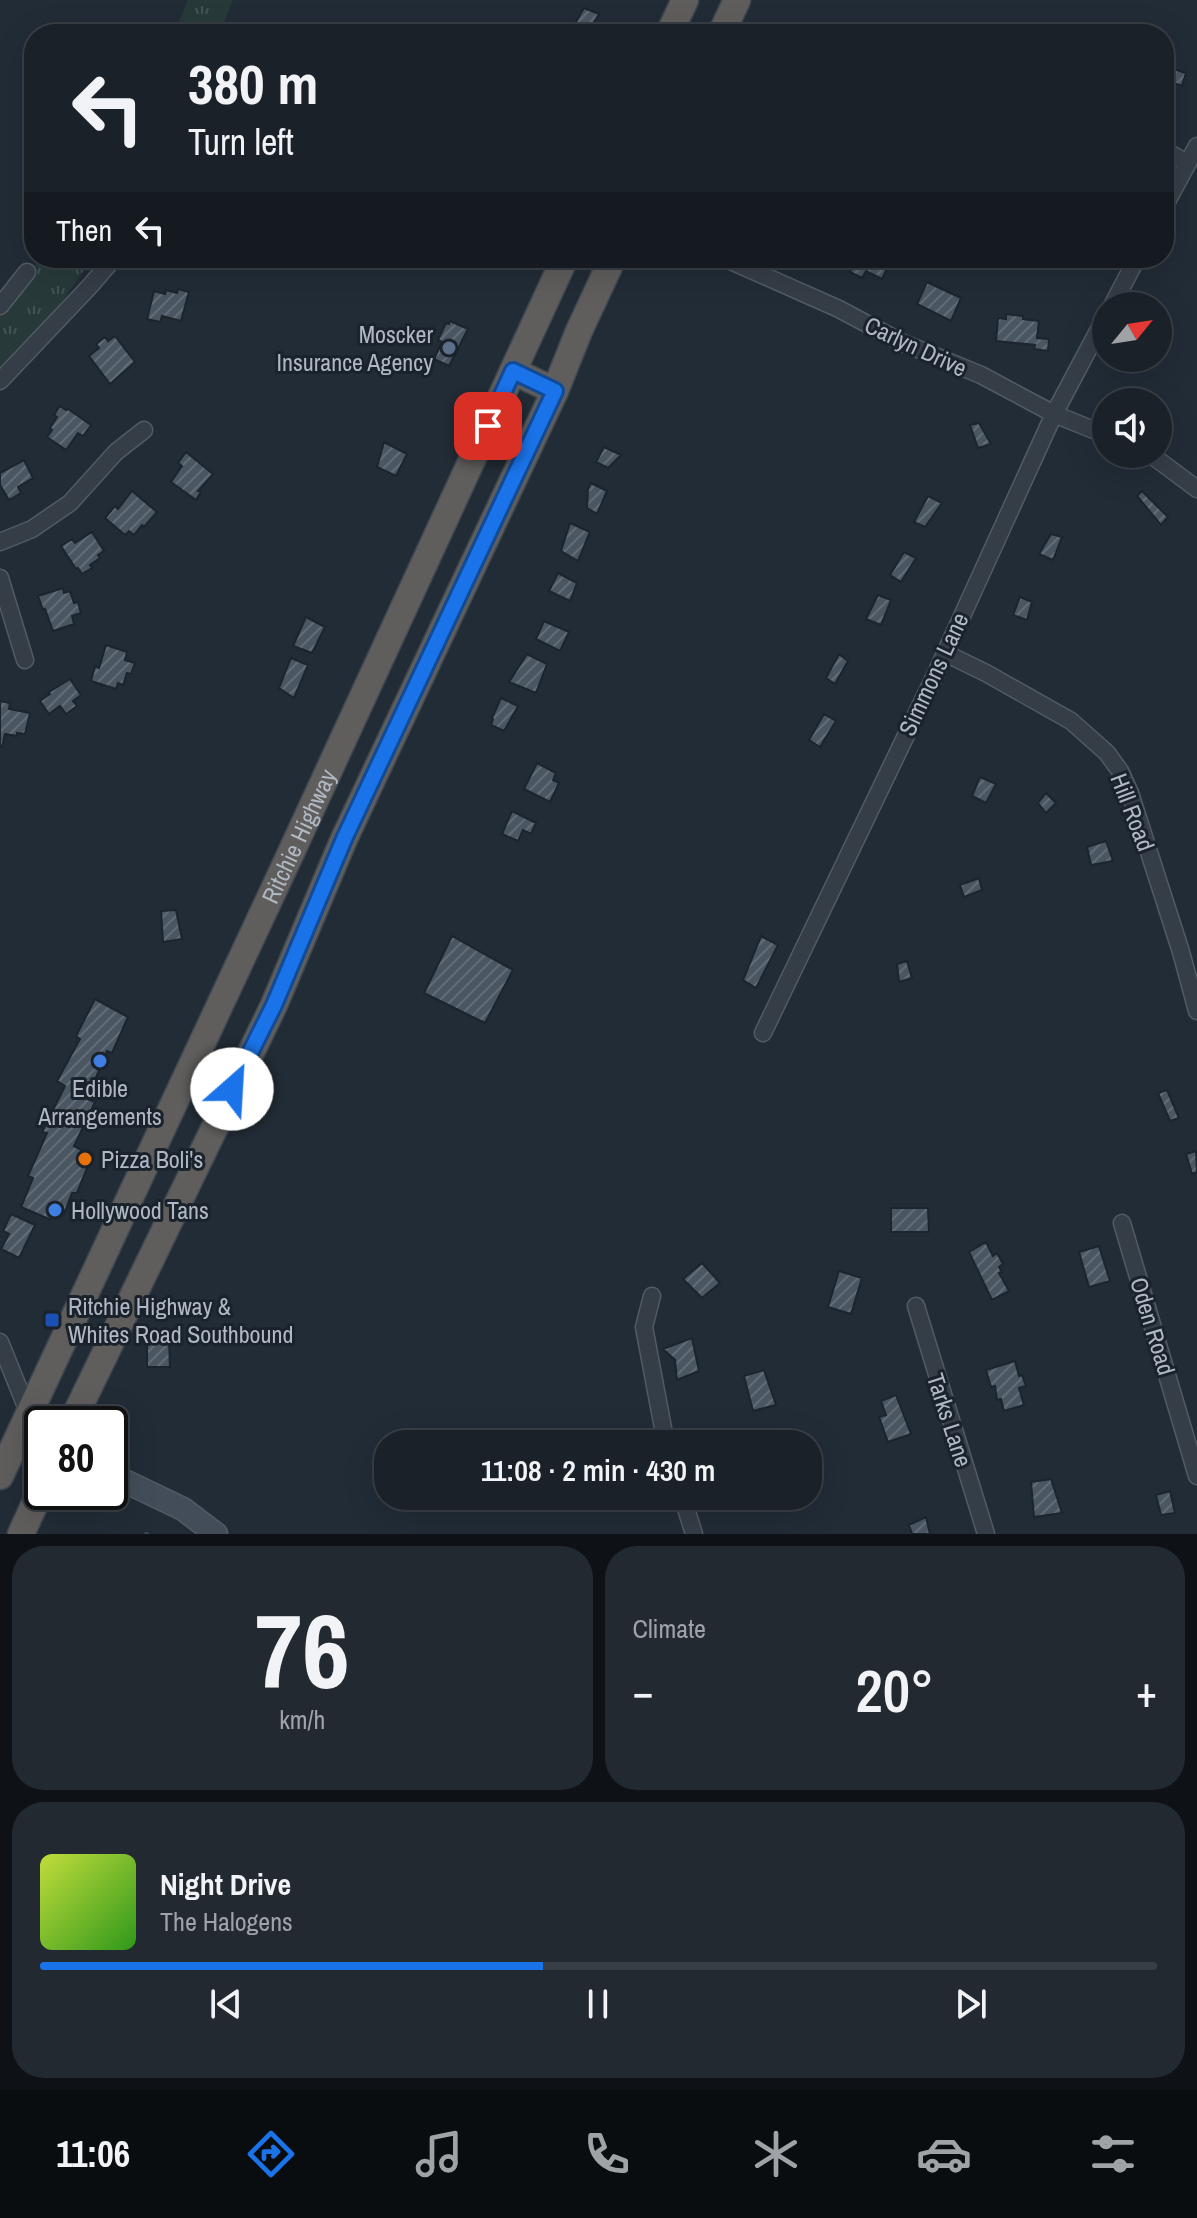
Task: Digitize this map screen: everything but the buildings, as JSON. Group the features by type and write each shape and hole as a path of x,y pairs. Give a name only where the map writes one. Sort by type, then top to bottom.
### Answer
{"highway":[{"path":"674,24 685,0"},
{"path":"726,24 737,0"},
{"name":"Ritchie Highway","path":"42,1406 560,268"},
{"path":"80,1406 274,1005 344,839 555,391 609,268"},
{"path":"513,371 555,391"},
{"name":"Ritchie Highway","path":"0,1476 24,1438"},
{"path":"21,1534 32,1510"}],"main road":[{"path":"128,1483 183,1509 216,1534"}],"street":[{"path":"1174,188 1197,146"},
{"path":"1174,156 1187,163"},
{"path":"0,381 105,268"},
{"name":"Carlyn Drive","path":"747,268 1092,429"},
{"path":"1119,292 1132,268"},
{"path":"0,306 27,272"},
{"name":"Simmons Lane","path":"763,1033 945,653 1054,414 1092,342"},
{"path":"0,542 32,529 70,503 116,452 144,430"},
{"path":"1169,468 1197,489"},
{"path":"0,578 25,660"},
{"name":"Hill Road","path":"945,653 1071,721 1114,762 1130,793 1197,1011"},
{"name":"Oden Road","path":"1122,1223 1197,1476"},
{"path":"652,1296 644,1327 663,1430"},
{"name":"Tarks Lane","path":"916,1306 986,1534"},
{"path":"0,1342 28,1406"},
{"path":"686,1510 694,1534"}],"green space":[{"path":"188,0 233,0 223,24 178,24"},
{"path":"33,268 85,268 0,378 0,311"}],"place":[{"name":"Moscker Insurance Agency","path":"449,348"},
{"name":"Edible Arrangements","path":"100,1061"},
{"name":"Pizza Boli's","path":"85,1159"},
{"name":"Hollywood Tans","path":"55,1210"},
{"name":"Ritchie Highway & Whites Road Southbound","path":"52,1320"}],"route":[{"path":"232,1089 274,1005 344,839 555,391 513,371 488,426"}]}
